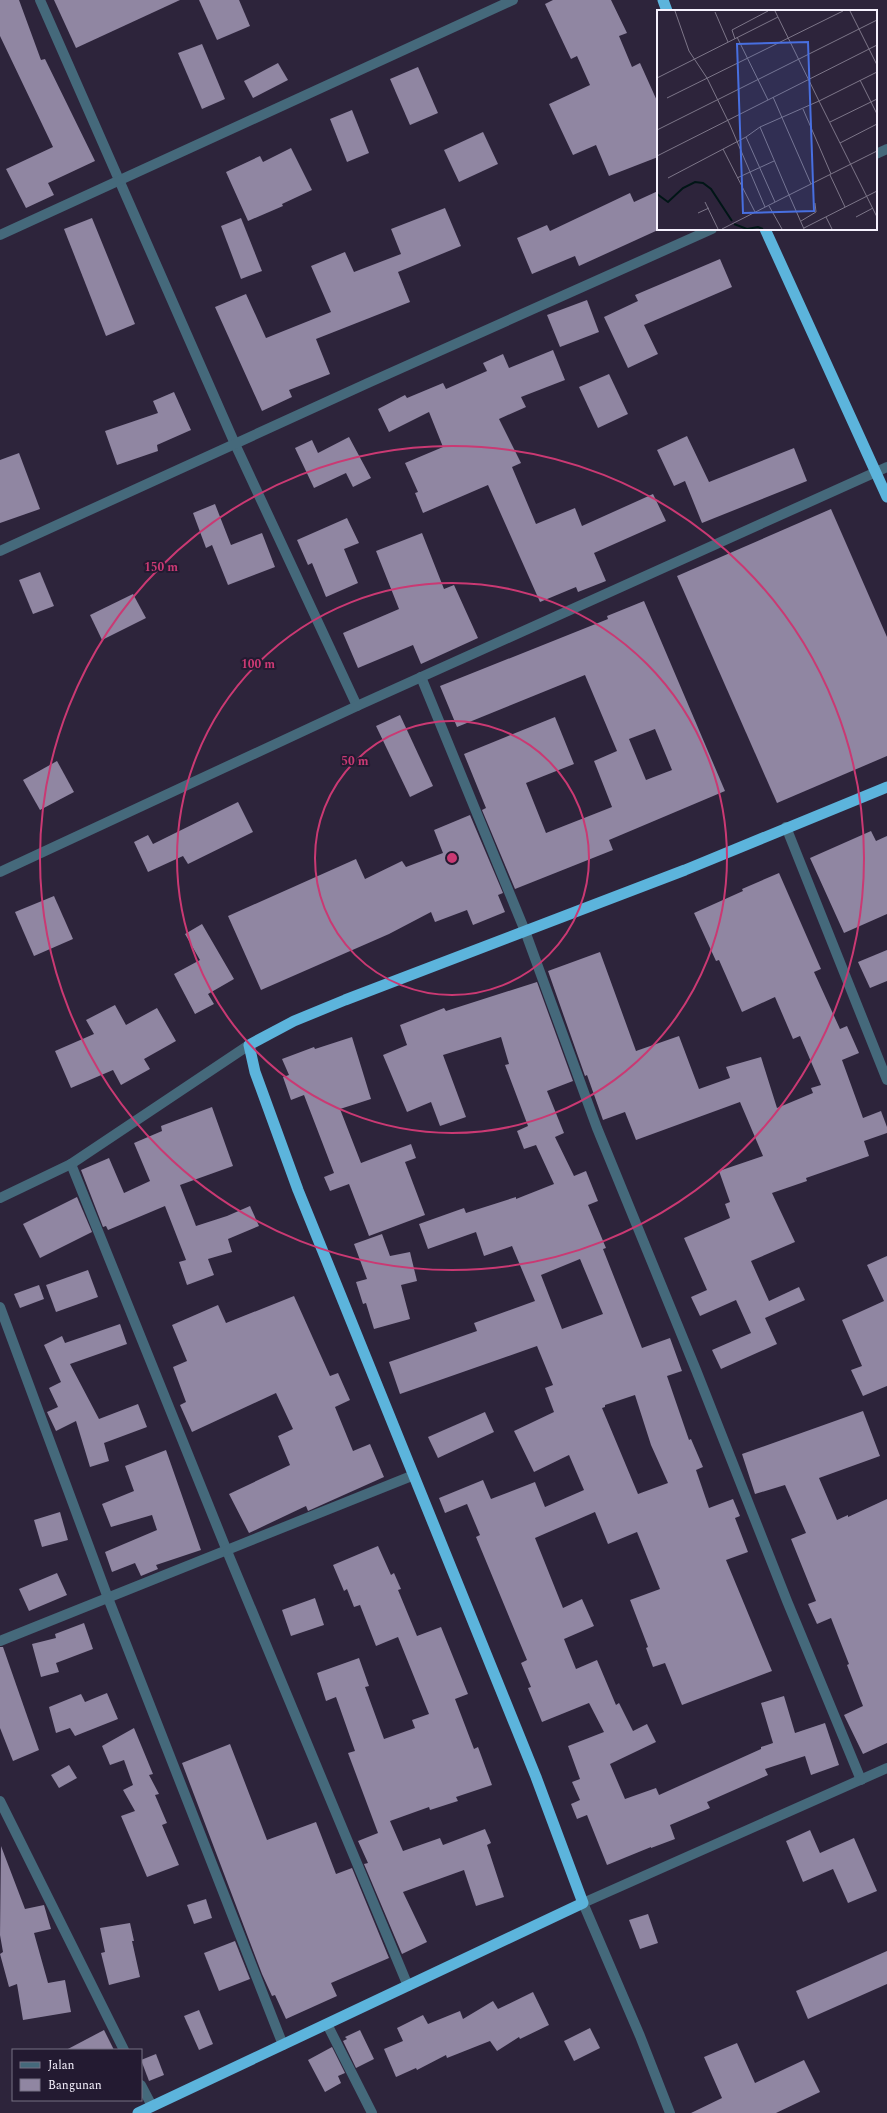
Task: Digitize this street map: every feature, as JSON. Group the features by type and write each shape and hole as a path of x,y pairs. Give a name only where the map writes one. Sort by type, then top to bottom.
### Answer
{"highway":[{"path":"662,0 667,10"},
{"path":"765,230 887,497"},
{"path":"138,2113 583,1903 536,1777 298,1190 255,1072 249,1045 313,1013 685,870 786,827 887,787"}],"street":[{"path":"40,0 121,181 235,444 358,706"},
{"path":"0,235 121,181 513,0"},
{"path":"877,154 887,149"},
{"path":"0,551 368,382 710,230"},
{"path":"0,872 421,677 887,467"},
{"path":"421,677 525,931 597,1128 861,1780"},
{"path":"786,827 887,1080"},
{"path":"0,1198 71,1164 249,1045"},
{"path":"71,1164 227,1552 408,1986"},
{"path":"0,1307 108,1598 284,2045"},
{"path":"0,1641 227,1552 414,1475"},
{"path":"670,2113 640,2036 583,1903 887,1768"},
{"path":"0,1801 124,2049"},
{"path":"327,2024 372,2113"},
{"path":"142,2087 152,2106"}],"building":[{"path":"0,0 19,0 41,60 45,59 95,161 48,183 54,195 26,208 6,169 53,147 0,36"},
{"path":"54,0 180,0 76,48"},
{"path":"199,0 239,0 250,26 217,40"},
{"path":"553,0 611,0 627,33 619,36 632,67 640,63 657,101 657,157 609,176 596,145 573,155 549,104 590,85 577,56 571,59 545,4"},
{"path":"202,44 225,99 202,109 178,53"},
{"path":"278,63 288,80 253,98 244,81"},
{"path":"418,67 438,113 410,125 390,79"},
{"path":"352,110 369,153 347,162 330,119"},
{"path":"483,132 498,164 459,182 444,150"},
{"path":"291,148 312,190 282,204 283,206 248,221 226,172 260,156 263,162"},
{"path":"657,191 658,230 579,266 575,256 532,274 517,238 547,225 550,231 630,193 634,202"},
{"path":"445,208 461,246 398,272 410,302 316,339 330,374 289,390 292,397 262,411 215,307 246,294 266,338 331,312 311,266 345,252 354,272 401,254 391,229"},
{"path":"92,218 135,324 106,336 64,229"},
{"path":"241,218 262,271 241,279 221,226"},
{"path":"720,259 732,287 644,325 658,354 628,368 604,317 638,301 635,295"},
{"path":"587,300 599,332 560,347 547,315"},
{"path":"553,350 565,380 521,397 526,407 499,419 521,463 512,467 536,524 575,508 582,526 653,494 666,521 594,553 606,581 578,592 576,587 540,602 488,485 423,513 415,493 418,492 405,463 443,447 429,412 389,432 378,409 405,395 407,398 443,383 446,389 487,371 483,363 503,354 509,368"},
{"path":"609,374 628,414 598,428 579,387"},
{"path":"174,392 191,430 157,445 158,451 117,465 105,431 158,413 153,401"},
{"path":"687,436 709,482 794,448 807,481 702,523 685,481 674,486 657,450"},
{"path":"349,437 371,478 353,487 346,473 314,488 295,448 312,440 318,453"},
{"path":"19,453 40,509 0,523 0,460"},
{"path":"215,504 231,545 262,533 275,567 228,585 212,545 206,548 193,513"},
{"path":"831,509 887,637 887,756 777,803 677,576"},
{"path":"347,518 359,543 344,549 358,583 326,597 312,563 308,565 297,540"},
{"path":"422,533 444,589 454,585 478,638 421,664 413,645 358,668 343,633 399,609 376,551"},
{"path":"40,572 54,606 33,614 19,580"},
{"path":"133,594 146,618 102,640 90,615"},
{"path":"644,601 725,791 609,840 613,850 515,889 482,810 486,808 464,754 555,717 574,764 526,783 546,833 612,807 594,761 617,751 585,675 457,727 440,686 608,619 607,616","holes":["655,729 672,770 646,780 629,739"]},
{"path":"400,715 433,786 410,797 376,726"},
{"path":"57,761 74,792 40,810 23,780"},
{"path":"238,802 253,832 188,864 183,856 148,872 134,842 148,835 153,844"},
{"path":"470,815 503,893 498,895 505,912 473,925 467,910 435,922 431,912 389,934 261,990 228,916 356,859 365,879 402,861 406,867 443,853 434,830"},
{"path":"871,831 876,841 887,836 887,914 844,933 810,858"},
{"path":"779,873 821,969 814,972 840,1029 847,1026 859,1053 842,1060 863,1118 881,1111 887,1127 887,1133 864,1141 869,1156 806,1178 807,1181 772,1193 795,1242 751,1261 769,1301 799,1287 805,1300 765,1318 777,1344 721,1369 712,1350 751,1333 736,1300 700,1316 691,1297 707,1290 684,1238 730,1218 725,1204 730,1202 719,1171 763,1156 740,1102 636,1140 625,1112 603,1120 587,1075 585,1076 548,971 600,952 636,1051 679,1036 699,1089 730,1078 726,1067 761,1057 777,1108 813,1093 811,1088 821,1085 800,1036 793,1039 775,997 742,1012 719,960 716,961 694,913 743,891 742,889"},
{"path":"54,896 73,939 34,956 15,912"},
{"path":"202,924 234,979 208,994 214,1004 195,1014 174,974 200,960 185,934"},
{"path":"887,950 887,981 870,988 858,962"},
{"path":"537,982 573,1081 547,1091 564,1133 555,1137 574,1176 586,1171 598,1201 588,1205 606,1248 603,1249 642,1348 670,1338 682,1371 667,1376 689,1440 691,1439 703,1467 696,1470 709,1508 733,1499 740,1516 735,1518 748,1552 726,1560 772,1671 682,1705 665,1663 653,1667 646,1648 648,1647 630,1600 660,1589 637,1532 608,1544 595,1512 535,1538 563,1608 582,1599 594,1626 564,1639 576,1669 597,1660 616,1705 619,1703 633,1731 647,1724 656,1742 610,1764 625,1799 656,1788 659,1795 761,1749 761,1747 773,1743 761,1703 784,1696 795,1733 825,1723 839,1765 811,1775 805,1756 765,1769 768,1775 707,1802 710,1808 670,1825 675,1839 607,1865 587,1815 577,1819 571,1804 580,1800 572,1782 580,1779 568,1746 604,1732 589,1703 542,1722 528,1688 531,1687 521,1663 527,1660 476,1537 480,1535 467,1504 445,1513 439,1498 483,1480 491,1499 535,1482 545,1507 584,1490 569,1455 534,1472 514,1431 554,1412 545,1388 553,1385 537,1346 400,1394 389,1362 477,1331 474,1323 535,1301 512,1246 484,1256 476,1232 428,1249 419,1224 464,1208 466,1213 516,1197 516,1199 554,1184 536,1145 524,1149 517,1131 528,1126 505,1065 509,1064 501,1037 443,1055 466,1117 440,1126 431,1102 407,1112 383,1055 407,1045 400,1025 444,1008 446,1011","holes":["580,1259 603,1314 562,1329 541,1275","635,1395 651,1445 668,1483 638,1494 602,1408 605,1407 605,1405"]},
{"path":"115,1005 126,1025 157,1008 176,1041 144,1059 150,1069 121,1085 113,1070 71,1088 55,1051 94,1034 86,1020"},
{"path":"352,1037 371,1099 340,1109 361,1163 411,1144 416,1158 405,1162 425,1215 369,1236 349,1184 330,1191 324,1177 334,1173 304,1095 291,1100 283,1077 289,1075 282,1059 314,1047 315,1049"},
{"path":"212,1107 233,1166 180,1185 196,1226 227,1216 250,1206 259,1226 228,1239 232,1252 208,1259 214,1275 187,1285 179,1262 186,1260 165,1206 108,1230 106,1226 103,1227 81,1170 109,1158 124,1193 150,1181 134,1143 162,1131 161,1126"},
{"path":"77,1197 92,1232 40,1258 23,1224"},
{"path":"382,1234 390,1256 410,1252 417,1281 401,1285 410,1319 374,1329 366,1303 363,1304 356,1282 367,1279 354,1244"},
{"path":"887,1256 887,1386 863,1396 851,1370 862,1366 842,1320 884,1301 867,1265"},
{"path":"88,1270 98,1297 56,1312 46,1285"},
{"path":"39,1285 44,1299 20,1308 14,1294"},
{"path":"294,1296 330,1376 338,1373 350,1400 335,1407 353,1451 370,1444 384,1477 308,1511 306,1506 249,1533 229,1494 290,1465 278,1436 293,1429 276,1393 192,1432 180,1405 186,1402 173,1367 187,1361 172,1325 218,1305 226,1323"},
{"path":"120,1324 127,1344 70,1364 99,1419 138,1404 147,1427 104,1443 109,1461 90,1467 76,1421 56,1431 47,1412 58,1407 49,1388 61,1382 44,1345 62,1336 65,1343"},
{"path":"863,1411 880,1456 819,1478 837,1520 848,1515 848,1517 887,1499 887,1743 863,1754 844,1715 863,1706 847,1665 849,1664 831,1618 817,1624 808,1604 816,1601 791,1539 806,1533 785,1485 755,1494 742,1454"},
{"path":"485,1412 494,1432 438,1458 428,1437"},
{"path":"166,1450 201,1550 156,1565 158,1569 141,1576 135,1563 112,1572 105,1552 157,1530 152,1515 111,1527 102,1504 134,1491 125,1466"},
{"path":"60,1512 68,1540 42,1547 34,1520"},
{"path":"378,1546 391,1575 394,1573 401,1589 398,1590 417,1636 441,1627 468,1694 455,1699 474,1749 478,1747 492,1785 456,1797 458,1801 430,1810 429,1807 390,1821 403,1851 440,1838 443,1845 485,1829 491,1843 487,1845 504,1897 476,1906 464,1870 403,1892 427,1942 402,1954 364,1864 368,1863 358,1841 378,1833 348,1753 355,1751 336,1697 326,1701 317,1673 359,1658 369,1686 365,1687 384,1739 415,1728 412,1720 429,1714 398,1637 376,1646 360,1605 354,1607 347,1589 344,1591 333,1565"},
{"path":"57,1573 67,1595 29,1611 19,1589"},
{"path":"315,1598 324,1625 291,1636 282,1610"},
{"path":"84,1623 93,1649 56,1663 59,1672 41,1677 32,1644 56,1638 55,1634"},
{"path":"0,1647 3,1647 39,1750 13,1761 0,1728"},
{"path":"107,1693 118,1719 75,1736 70,1728 56,1733 49,1707 81,1694 85,1702"},
{"path":"134,1728 153,1774 149,1775 159,1794 155,1795 167,1823 162,1825 179,1865 147,1877 121,1816 135,1811 123,1790 133,1785 124,1760 110,1765 102,1746"},
{"path":"230,1744 267,1840 316,1822 336,1874 352,1868 389,1958 331,1983 337,1996 286,2019 275,1995 272,1996 262,1974 182,1763"},
{"path":"69,1765 77,1778 59,1788 51,1775"},
{"path":"810,1830 820,1853 854,1838 877,1891 848,1903 833,1869 803,1882 786,1841"},
{"path":"1,1846 25,1909 44,1905 51,1929 34,1933 48,1983 65,1980 71,2012 23,2020 17,1984 9,1987 0,1954 3,1952 0,1935"},
{"path":"206,1899 212,1918 194,1924 187,1905"},
{"path":"648,1914 658,1943 640,1949 629,1920"},
{"path":"130,1923 134,1941 132,1941 140,1977 109,1985 101,1953 105,1952 100,1928"},
{"path":"235,1941 250,1979 219,1991 204,1953"},
{"path":"887,1951 887,1984 808,2019 796,1991"},
{"path":"533,1992 549,2025 520,2039 519,2037 497,2051 490,2041 447,2058 446,2055 417,2070 416,2068 396,2077 384,2049 403,2041 397,2028 423,2015 428,2024 460,2011 463,2019 493,2001 498,2009"},
{"path":"199,2010 213,2044 199,2050 184,2016"},
{"path":"590,2028 600,2048 574,2061 564,2041"},
{"path":"104,2030 114,2049 68,2049"},
{"path":"360,2030 374,2059 356,2068 343,2041 347,2039 345,2037"},
{"path":"737,2043 755,2083 804,2060 820,2092 776,2113 691,2113 722,2098 704,2057"},
{"path":"332,2047 345,2073 338,2076 341,2083 325,2092 308,2060"},
{"path":"156,2054 164,2075 149,2081 142,2060"}]}
